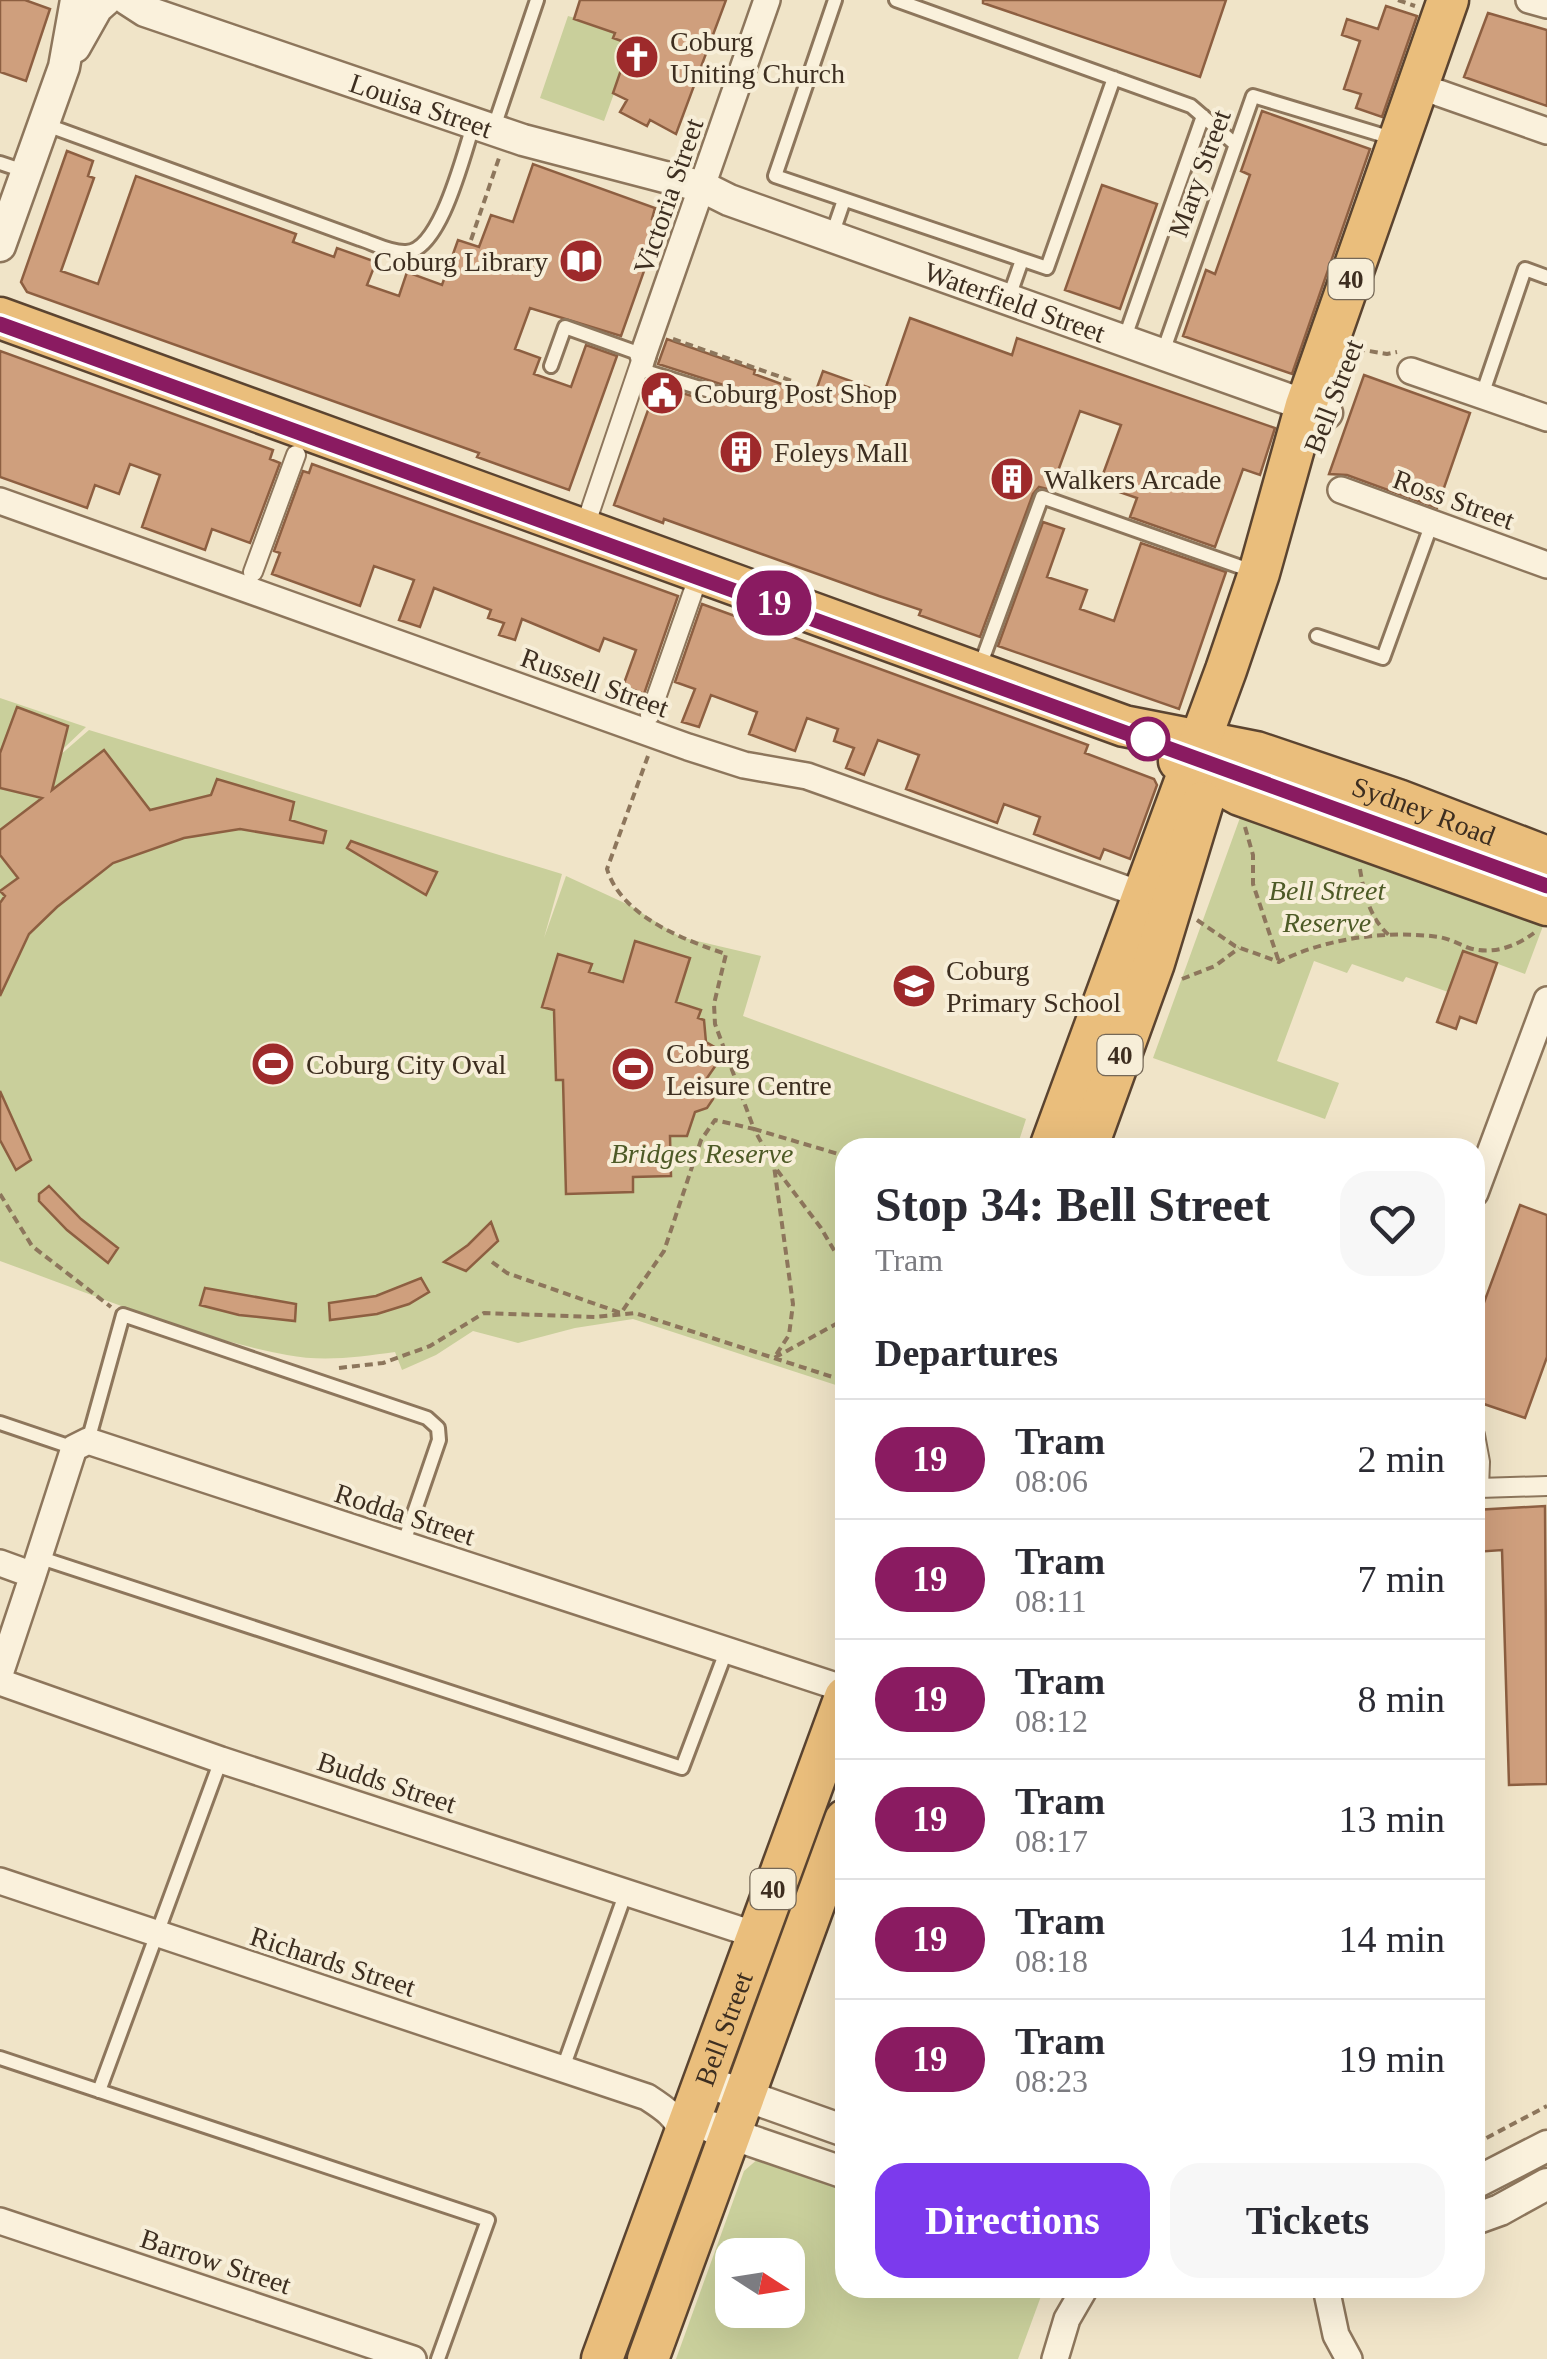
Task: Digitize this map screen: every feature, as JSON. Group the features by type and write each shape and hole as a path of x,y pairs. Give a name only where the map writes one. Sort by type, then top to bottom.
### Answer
{"highway":[{"name":"Bell Street","path":"1071,1138 1171,907 1226,670 1261,567 1303,475 1317,409 1399,140 1448,0"},
{"name":"Bell Street","path":"1317,409 1471,0"},
{"name":"Sydney Road","path":"0,318 1124,726 1203,757 1240,795 1545,916"},
{"name":"Sydney Road","path":"1203,757 1256,752 1547,856"},
{"name":"Bell Street","path":"602,2359 835,1724"},
{"name":"Bell Street","path":"648,2359 835,1848"}],"street":[{"name":"Victoria Street","path":"643,355 767,0"},
{"path":"1530,0 1547,4"},
{"name":"Louisa Street","path":"104,4 491,129 703,187"},
{"path":"0,246 13,168 44,124 64,67 104,4"},
{"path":"1438,92 1547,131"},
{"name":"Waterfield Street","path":"703,187 729,200 1317,409"},
{"path":"584,529 643,355"},
{"path":"1411,370 1547,418"},
{"path":"253,572 296,455"},
{"name":"Ross Street","path":"1341,490 1547,565"},
{"name":"Russell Street","path":"0,500 688,747 744,765 808,776 1171,907"},
{"path":"650,715 700,572"},
{"path":"1485,1166 1547,1000"},
{"path":"0,1674 80,1444"},
{"name":"Rodda Street","path":"80,1444 835,1686"},
{"path":"1485,1488 1547,1486"},
{"path":"0,1563 36,1566"},
{"name":"Budds Street","path":"0,1682 221,1760 756,1935"},
{"name":"Richards Street","path":"0,1882 647,2096 678,2098 693,2107 679,2123 647,2096"},
{"path":"693,2107 745,2095 835,2127"},
{"path":"693,2107 731,2133 835,2169"},
{"path":"1485,2178 1547,2146"},
{"path":"1485,2215 1547,2184"},
{"name":"Barrow Street","path":"0,2221 413,2359"},
{"path":"1066,2298 1067,2320"},
{"path":"1056,2359 1067,2320 1079,2298"},
{"path":"1328,2298 1336,2335 1349,2359"}],"lane":[{"path":"44,124 360,239 406,252 423,246 436,229 491,129 536,0"},
{"path":"836,0 775,176 1047,268 1114,78"},
{"path":"896,0 1191,106 1234,144"},
{"name":"Mary Street","path":"1162,354 1253,96 1399,140"},
{"path":"1124,341 1202,116"},
{"path":"831,236 844,200"},
{"path":"1008,300 1022,260"},
{"path":"1482,395 1525,269 1547,277"},
{"path":"551,366 565,328 649,357 645,371 723,396"},
{"path":"978,672 1042,496 1261,567"},
{"path":"1317,636 1383,658 1432,523"},
{"path":"0,1423 80,1444 123,1315 427,1418 438,1428 439,1440 402,1544"},
{"path":"36,1566 682,1768 727,1650"},
{"path":"98,2091 221,1760"},
{"path":"563,2068 626,1892"},
{"path":"0,2058 488,2220 438,2359"}],"path":[{"path":"471,240 491,129"},
{"path":"668,337 794,382"},
{"path":"649,755 607,868 610,879 635,908 668,933 726,954 714,1004 715,1024 754,1129 774,1166 835,1251"},
{"path":"1241,815 1252,854 1253,884 1279,962"},
{"path":"1359,854 1368,905 1391,937"},
{"path":"1171,907 1239,948 1279,962 1305,948 1391,937 1442,938 1494,952 1526,939 1545,916"},
{"path":"1175,980 1214,966 1239,948"},
{"path":"621,1313 664,1251 702,1140 715,1120 835,1153"},
{"path":"774,1166 793,1304 788,1335 774,1358"},
{"path":"0,1194 32,1246 123,1315"},
{"path":"492,1262 507,1274 621,1313"},
{"path":"294,1372 383,1363 430,1346 484,1313 595,1317 636,1313 835,1378"},
{"path":"774,1358 835,1324"},
{"path":"1485,2139 1547,2106"}],"green space":[{"path":"568,16 615,29 613,37 632,44 604,121 540,98"},
{"name":"Coburg City Oval","path":"0,698 86,727 21,789 89,730 562,874 544,938 566,876 629,905 680,937 761,956 743,1016 1026,1119 1020,1138 835,1138 835,1385 633,1319 575,1328 518,1343 473,1331 436,1355 402,1370 395,1352 341,1358 300,1357 179,1326 0,1261"},
{"name":"Bell Street Reserve","path":"1241,815 1543,926 1525,974 1463,951 1448,992 1352,964 1347,973 1314,961 1277,1061 1339,1083 1325,1119 1153,1058"},
{"path":"759,2158 835,2185 835,2298 1040,2298 1018,2359 676,2359 715,2251 715,2328 805,2328 805,2238 720,2238 744,2171"}],"building":[{"path":"0,0 25,0 50,9 26,81 0,72"},
{"path":"580,0 726,0 676,134 650,120 647,126 620,112 627,100 613,93 630,44 613,38 615,33 574,19"},
{"path":"983,0 1226,0 1200,77"},
{"path":"1386,6 1417,16 1382,117 1356,108 1361,94 1344,89 1360,41 1342,35 1347,19 1378,29"},
{"path":"1488,13 1547,30 1547,106 1464,77"},
{"path":"1262,111 1370,149 1292,374 1183,336 1206,270 1215,274 1250,175 1241,171"},
{"path":"67,151 93,161 88,176 94,178 61,271 98,284 136,176 296,234 293,242 334,257 337,248 376,262 367,285 399,296 407,272 442,285 458,240 479,247 491,215 513,222 533,164 655,208 652,219 661,223 621,336 530,308 515,349 540,358 534,374 571,387 586,345 617,356 569,490 477,457 479,453 27,292 21,282"},
{"path":"1102,185 1157,204 1120,309 1065,290"},
{"path":"910,318 1012,355 1017,338 1275,428 1260,475 1243,469 1215,547 1130,517 1137,498 1099,485 1121,425 1080,411 1051,490 1039,487 1033,494 980,637 919,615 921,610 614,505 657,385 720,405 732,399 727,386 658,364 667,339 814,396 823,371 884,393"},
{"path":"0,351 273,450 270,459 280,463 250,543 212,529 205,550 142,527 160,475 130,464 119,494 95,485 87,508 0,477"},
{"path":"1364,375 1470,413 1437,508 1347,475 1329,474"},
{"path":"312,464 678,596 644,694 623,686 636,650 604,638 599,651 522,619 515,640 499,635 504,623 488,618 491,610 434,588 420,627 399,620 414,580 374,566 360,606 272,574 280,553 274,551 303,471 309,473"},
{"path":"1043,522 1064,529 1047,577 1087,590 1080,609 1114,621 1141,543 1226,572 1179,709 998,646"},
{"path":"702,604 1088,745 1085,753 1154,779 1157,785 1130,859 1104,849 1100,859 1034,834 1040,817 1004,804 997,823 906,789 919,755 878,740 864,775 846,768 854,748 834,741 838,729 807,718 795,751 749,734 757,712 711,695 699,727 682,722 695,689 675,682"},
{"path":"17,707 68,726 52,790 104,750 150,810 211,795 217,779 294,802 290,820 326,831 323,843 240,829 184,838 113,863 29,934 0,996 0,903 5,896 0,891 18,878 0,855 0,830 42,798 0,788 0,753"},
{"path":"351,841 437,872 426,895 347,848"},
{"name":"Coburg Leisure Centre","path":"635,941 690,958 676,1002 701,1010 698,1018 704,1020 706,1042 718,1049 718,1062 707,1078 713,1099 707,1108 695,1112 687,1136 670,1136 671,1176 633,1177 633,1192 566,1194 563,1080 556,1080 554,1010 542,1007 558,954 592,964 589,972 623,982"},
{"path":"1463,951 1497,963 1476,1023 1460,1017 1456,1029 1437,1022"},
{"path":"0,1091 31,1160 16,1170 0,1140"},
{"path":"49,1186 81,1219 118,1248 108,1263 39,1201 39,1194"},
{"path":"1520,1205 1547,1215 1547,1357 1525,1418 1485,1404 1485,1300"},
{"path":"491,1222 498,1241 466,1271 444,1262 468,1245"},
{"path":"421,1278 429,1292 409,1304 377,1314 330,1320 329,1303 376,1296"},
{"path":"205,1288 296,1304 295,1321 239,1315 200,1305"},
{"path":"1545,1506 1547,1784 1509,1785 1502,1550 1485,1551 1485,1509"}],"tram line":[{"path":"0,324 1547,886"},
{"name":"19","path":"0,324 1547,886"}],"place":[{"name":"Coburg Uniting Church","path":"637,57"},
{"name":"Coburg Library","path":"581,261"},
{"name":"Coburg Post Shop","path":"662,393"},
{"name":"Foleys Mall","path":"741,452"},
{"name":"Walkers Arcade","path":"1012,479"},
{"name":"Coburg Primary School","path":"914,986"},
{"name":"Coburg City Oval","path":"273,1064"},
{"name":"Coburg Leisure Centre","path":"633,1069"}],"park label":[{"name":"Bridges Reserve","path":"702,1153"}]}
